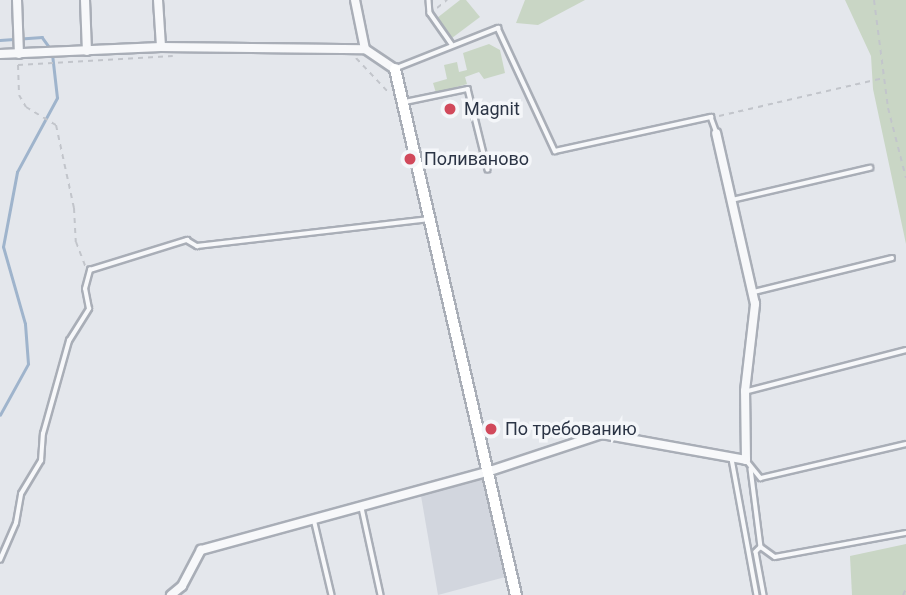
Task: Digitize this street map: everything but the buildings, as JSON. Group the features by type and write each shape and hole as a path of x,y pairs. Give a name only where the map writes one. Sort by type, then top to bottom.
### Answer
{"street":[{"path":"17,0 19,54"},
{"path":"85,0 87,51"},
{"path":"158,0 162,47"},
{"path":"355,0 365,49"},
{"path":"0,54 162,47 365,49 395,69 490,471 516,595"},
{"path":"172,595 182,586 201,550 490,471 602,434 746,460 746,391 752,293 716,133"}],"lane":[{"path":"429,0 430,13 452,44"},
{"path":"395,69 492,27 504,33 555,151 711,117 716,133"},
{"path":"403,103 468,89 488,170"},
{"path":"732,200 870,168"},
{"path":"0,560 16,523 21,494 41,461 43,434 69,341 89,309 85,289 90,270 187,240 197,246 429,219"},
{"path":"752,293 892,258"},
{"path":"746,391 906,350"},
{"path":"746,460 761,478 906,444"},
{"path":"732,457 757,595"},
{"path":"751,468 761,547 775,557 906,533"},
{"path":"361,506 381,595"},
{"path":"314,519 332,595"},
{"path":"761,547 756,552 764,595"}],"path":[{"path":"430,13 447,0"},
{"path":"879,0 874,2 884,78 906,177"},
{"path":"19,54 19,95 26,107 56,125 74,208 79,257 82,266 90,270"},
{"path":"18,65 186,55"},
{"path":"351,56 366,63 374,82 389,93"},
{"path":"711,117 884,78"},
{"path":"902,595 906,589"}],"shaded area":[{"path":"485,472 509,576 438,595 420,490"}],"green space":[{"path":"460,0 466,0 480,17 452,38 437,18"},
{"path":"525,0 585,0 538,25 516,23"},
{"path":"845,0 906,0 906,244 873,89 871,56"},
{"path":"489,44 500,50 505,73 484,79 479,72 465,77 467,84 436,93 433,83 447,79 444,65 457,62 459,72 467,70 463,53"},
{"path":"906,544 906,595 852,595 850,556"}],"waterway":[{"path":"0,40 42,37 50,48"},
{"path":"0,415 28,364 25,324 3,247 17,172 57,98 52,54"}],"place":[{"name":"Magnit","path":"450,109"},
{"name":"Поливаново","path":"410,159"},
{"name":"По требованию","path":"491,429"}]}
